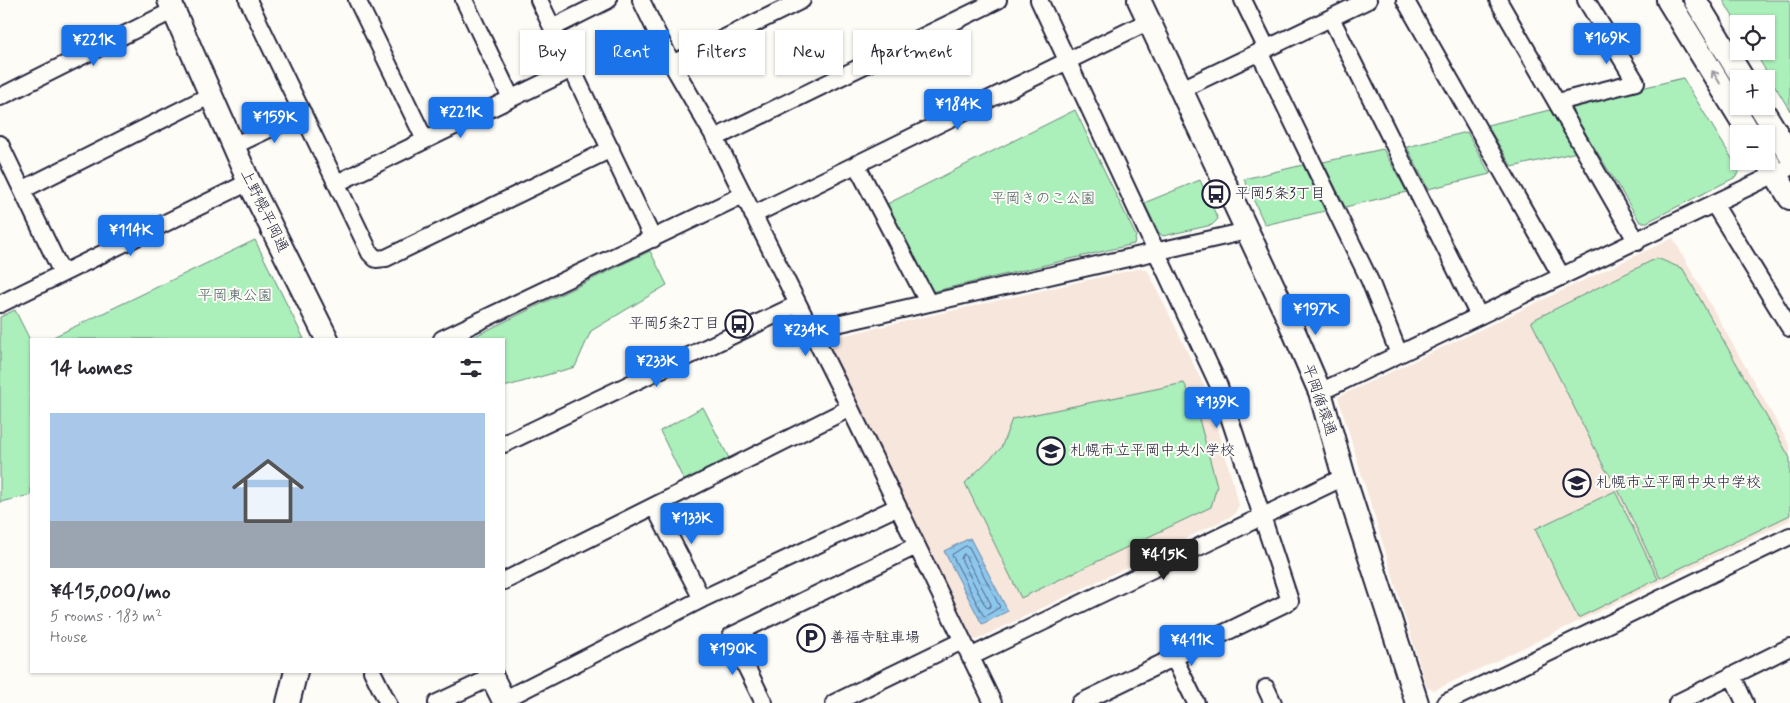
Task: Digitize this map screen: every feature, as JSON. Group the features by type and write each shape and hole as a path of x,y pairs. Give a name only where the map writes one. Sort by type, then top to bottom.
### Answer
{"street":[{"path":"248,0 370,253 376,259 386,258 611,150"},
{"path":"357,0 425,140"},
{"path":"464,0 511,98"},
{"path":"539,0 552,28 608,0"},
{"path":"641,0 672,64 715,138 850,408 993,703"},
{"path":"672,64 802,0"},
{"path":"715,138 998,0"},
{"path":"1039,0 1219,386 1290,602 1080,703"},
{"name":"平岡循環通","path":"1139,0 1182,89 1320,392 1344,477 1417,703"},
{"path":"1243,0 1263,50 1370,281 1399,354"},
{"path":"1182,89 1368,0"},
{"path":"1405,0 1562,277"},
{"path":"1498,0 1637,242"},
{"path":"1558,102 1636,82 1586,0"},
{"path":"1668,0 1744,125"},
{"path":"1695,0 1738,70"},
{"path":"0,97 171,5"},
{"name":"上野幌平岡通","path":"171,5 249,182 327,338"},
{"path":"1331,18 1479,316"},
{"path":"753,215 1149,21"},
{"path":"337,182 559,75"},
{"path":"575,75 653,239"},
{"path":"22,190 211,95"},
{"path":"233,146 303,113"},
{"path":"1766,115 1790,155"},
{"path":"0,144 62,274"},
{"path":"856,164 928,302"},
{"path":"1320,392 1714,204 1777,166 1790,198"},
{"path":"0,304 249,182"},
{"path":"444,338 743,195"},
{"path":"1714,204 1790,328"},
{"path":"810,330 1247,231"},
{"path":"505,444 798,304"},
{"path":"505,580 850,408"},
{"path":"970,657 1344,477"},
{"path":"654,506 702,599"},
{"path":"437,703 491,674 504,701 702,599 897,507"},
{"path":"1445,703 1790,536"},
{"path":"764,703 731,636 916,546"},
{"path":"834,703 962,641"},
{"path":"1677,703 1790,647"},
{"path":"1174,658 1196,703"},
{"path":"288,703 296,673"},
{"path":"373,673 388,703"},
{"path":"1732,676 1745,703"}],"shaded area":[{"name":"札幌市立平岡中央中学校","path":"1673,238 1790,446 1790,520 1435,690 1427,688 1338,397"},
{"name":"札幌市立平岡中央小学校","path":"1141,268 1148,271 1209,396 1239,505 1234,515 976,640 970,637 828,347 832,338"}],"green space":[{"path":"1723,0 1790,0 1790,111 1775,86 1775,70 1765,70 1759,60 1775,60 1775,15 1732,15"},
{"path":"1683,78 1730,155 1730,170 1739,170 1736,177 1647,222 1640,222 1572,111 1575,104"},
{"name":"平岡きのこ公園","path":"1075,110 1136,236 1134,244 931,292 883,206"},
{"path":"1550,110 1577,152 1512,167 1487,125"},
{"path":"1467,132 1490,174 1428,189 1407,147"},
{"path":"1383,149 1407,192 1345,207 1323,162"},
{"path":"1303,165 1325,211 1265,225 1244,179"},
{"path":"1200,180 1218,219 1212,225 1163,236 1159,233 1144,203"},
{"name":"平岡東公園","path":"255,240 304,338 51,338"},
{"path":"650,251 667,285 591,331 575,367 505,387 505,338 471,338"},
{"path":"1657,258 1683,269 1790,458 1790,515 1660,578 1614,481 1605,469 1531,321"},
{"path":"15,310 30,340 30,495 0,502 0,317"},
{"path":"1184,383 1195,404 1217,486 1211,507 1021,598 965,483 1001,448 1012,419"},
{"path":"703,407 733,466 688,489 660,431"},
{"path":"1615,491 1658,579 1578,618 1535,529"}],"water":[{"path":"970,538 1008,611 982,624 944,551"}],"place":[{"name":"平岡5条3丁目","path":"1216,194"},
{"name":"平岡5条2丁目","path":"739,324"},
{"name":"札幌市立平岡中央小学校","path":"1051,451"},
{"name":"札幌市立平岡中央中学校","path":"1577,483"},
{"name":"善福寺駐車場","path":"811,638"}]}
